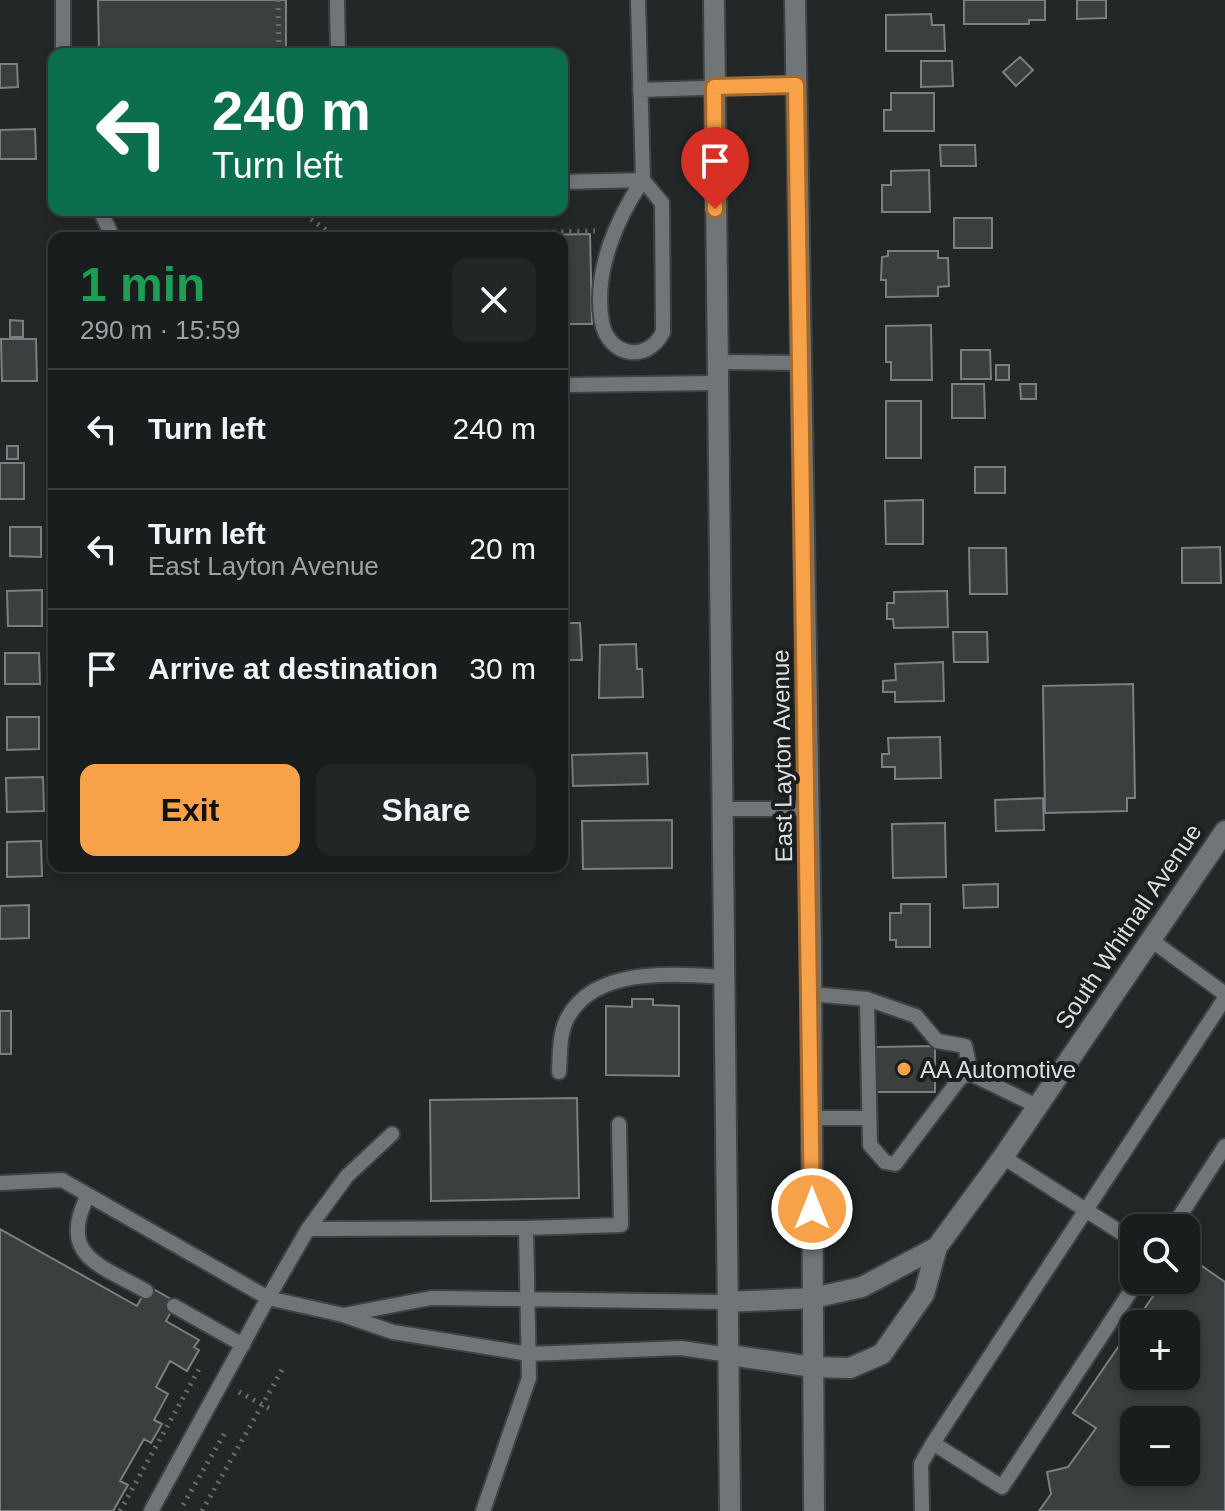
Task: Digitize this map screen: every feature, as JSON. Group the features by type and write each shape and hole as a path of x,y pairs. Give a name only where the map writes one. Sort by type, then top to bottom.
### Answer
{"main road":[{"path":"714,0 730,1511"},
{"name":"East Layton Avenue","path":"795,0 809,809 814,1511"},
{"name":"South Whitnall Avenue","path":"729,1355 813,1367 850,1368 882,1354 924,1294 937,1247 1003,1157 1225,831"},
{"name":"South Whitnall Avenue","path":"728,1302 813,1298 862,1287 937,1247"}],"lane":[{"path":"63,0 63,48"},
{"path":"337,0 338,48"},
{"path":"638,0 643,180 662,203 663,332 657,344 640,353 626,353 612,345 601,320 602,270 624,206 643,180"},
{"path":"640,90 796,85"},
{"path":"568,182 643,180"},
{"path":"717,362 801,363"},
{"path":"568,385 717,383"},
{"path":"723,809 809,809"},
{"path":"922,1511 921,1464 933,1443 1225,996 1151,940"},
{"path":"559,1072 567,1018 588,993 627,979 687,975 724,977"},
{"path":"811,994 867,999 916,1016 937,1041 965,1046 971,1074"},
{"path":"867,999 870,1145 885,1162 895,1164 961,1077 971,1074 1037,1106"},
{"path":"812,1118 869,1118"},
{"path":"308,1229 621,1225 619,1124"},
{"path":"151,1511 308,1229 347,1176 392,1134"},
{"path":"1181,1214 1225,1146"},
{"path":"1003,1157 1120,1233"},
{"path":"0,1183 62,1180 268,1298 343,1315 393,1332 529,1354 681,1348 729,1355"},
{"path":"88,1195 79,1213 77,1238 84,1256 146,1291"},
{"path":"483,1511 529,1378 526,1228"},
{"path":"933,1443 1002,1487 1129,1294"},
{"path":"343,1315 431,1298 728,1302"},
{"path":"174,1306 243,1345"}],"path":[{"path":"278,0 279,48"},
{"path":"306,216 329,232"},
{"path":"536,232 616,230"},
{"path":"202,1511 283,1368"},
{"path":"120,1511 199,1369"},
{"path":"183,1505 226,1431"}],"building":[{"path":"98,0 286,0 286,48 99,48"},
{"path":"964,0 1045,0 1045,20 1029,20 1029,24 964,24"},
{"path":"1077,0 1106,0 1106,18 1077,19"},
{"path":"931,14 932,25 944,25 945,51 886,51 886,15"},
{"path":"1020,57 1033,70 1016,86 1003,72"},
{"path":"921,61 952,61 953,86 921,87"},
{"path":"0,64 17,64 18,87 0,88"},
{"path":"891,93 934,93 934,131 884,131 884,110 891,110"},
{"path":"35,129 36,159 0,159 0,130"},
{"path":"940,145 975,145 976,166 941,166"},
{"path":"929,170 930,212 882,212 882,185 891,185 891,171"},
{"path":"954,218 992,218 992,248 954,248"},
{"path":"568,234 590,234 592,324 568,324"},
{"path":"888,251 938,251 938,258 948,258 949,286 938,287 938,296 886,297 886,280 881,280 882,257 888,256"},
{"path":"10,320 23,321 23,337 10,337"},
{"path":"931,325 932,380 891,380 891,362 886,362 886,326"},
{"path":"1,339 36,339 37,381 2,381"},
{"path":"961,350 990,350 991,379 961,379"},
{"path":"996,365 1009,365 1009,380 996,380"},
{"path":"952,384 984,384 985,418 952,418"},
{"path":"1020,384 1036,384 1036,399 1021,399"},
{"path":"886,401 921,401 921,458 886,458"},
{"path":"7,446 18,446 18,459 7,459"},
{"path":"0,463 24,463 24,499 0,499"},
{"path":"975,467 1005,467 1005,493 975,493"},
{"path":"923,500 923,544 886,544 885,501"},
{"path":"10,527 41,527 41,557 10,556"},
{"path":"1220,547 1221,583 1182,583 1182,548"},
{"path":"969,548 1006,548 1007,594 970,594"},
{"path":"42,590 42,626 8,626 7,591"},
{"path":"947,591 948,627 894,628 893,619 887,619 887,603 894,603 894,592"},
{"path":"568,623 580,623 582,660 568,660"},
{"path":"953,632 987,632 988,662 954,662"},
{"path":"636,644 637,669 642,669 643,697 599,698 600,645"},
{"path":"5,653 39,653 40,684 5,684"},
{"path":"943,662 944,701 895,702 895,692 883,692 883,681 896,680 895,664"},
{"path":"1133,684 1135,798 1127,798 1127,811 1045,813 1043,686"},
{"path":"7,717 39,717 39,749 7,750"},
{"path":"940,737 941,778 895,779 895,767 882,767 882,754 889,754 888,738"},
{"path":"647,753 648,784 573,786 572,755"},
{"path":"43,777 44,811 7,812 6,778"},
{"path":"1043,798 1044,830 996,831 995,800"},
{"path":"672,820 672,868 583,869 582,821"},
{"path":"945,823 946,877 893,878 892,824"},
{"path":"41,841 42,876 7,877 7,842"},
{"path":"998,884 998,907 964,908 963,885"},
{"path":"901,904 930,904 930,947 896,947 896,940 890,940 890,913 901,913"},
{"path":"29,905 29,938 0,939 0,906"},
{"path":"632,999 653,999 653,1005 679,1006 679,1076 606,1075 606,1006 632,1007"},
{"path":"0,1011 11,1011 11,1054 0,1054"},
{"path":"935,1046 935,1092 876,1092 876,1047"},
{"path":"577,1098 579,1198 431,1201 430,1100"},
{"path":"0,1229 137,1306 148,1286 176,1302 166,1321 199,1340 194,1347 199,1350 187,1371 170,1361 156,1387 168,1394 154,1420 162,1424 151,1443 144,1439 120,1481 128,1485 113,1511 0,1511"},
{"path":"1200,1265 1225,1282 1225,1511 1039,1511 1051,1494 1047,1472 1068,1467 1096,1428 1073,1413 1120,1344 1120,1390 1200,1390 1200,1310 1143,1310 1154,1294 1200,1294"}],"place":[{"name":"AA Automotive","path":"904,1069"}],"route":[{"path":"715,209 714,87 796,85 811,947 812,1209"}]}
